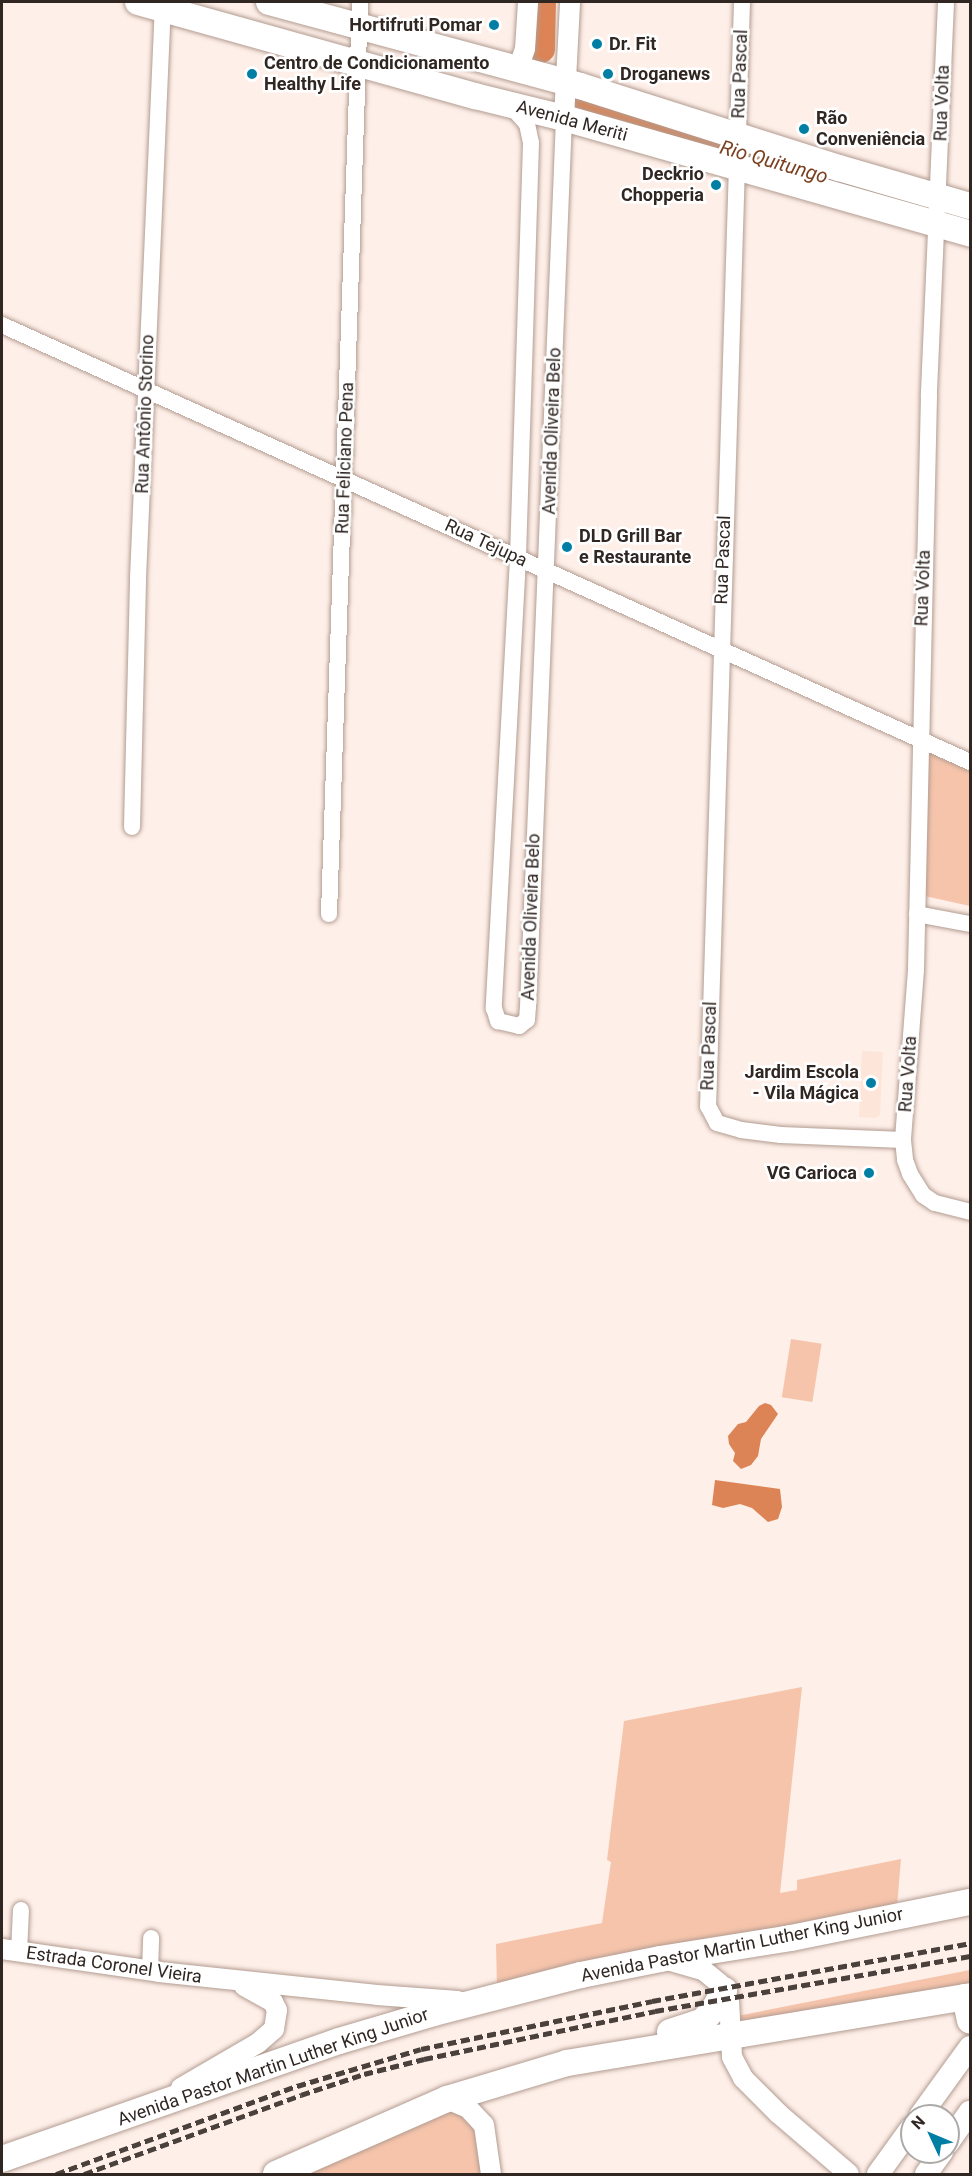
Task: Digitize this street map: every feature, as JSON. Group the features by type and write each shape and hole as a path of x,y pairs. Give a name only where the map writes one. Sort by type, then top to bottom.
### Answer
{"main road":[{"name":"Avenida Meriti","path":"138,2 163,5 564,118 737,151"},
{"name":"Avenida Meriti","path":"268,2 566,82 737,151 936,210 970,234"},
{"name":"Avenida Meriti","path":"936,210 970,206"},
{"name":"Avenida Pastor Martin Luther King Junior","path":"2,2159 362,2034 478,2001 660,1959 791,1938 970,1902"},
{"path":"276,2175 447,2099 503,2071 697,2025 711,2013 724,1990"},
{"path":"447,2099 567,2063 730,2035 969,2005"},
{"path":"929,2104 970,2047"},
{"path":"960,2127 970,2112"},
{"path":"878,2175 900,2144"}],"street":[{"name":"Rua Feliciano Pena","path":"329,914 360,2"},
{"path":"518,69 525,49 528,2"},
{"name":"Avenida Oliveira Belo","path":"509,104 526,124 531,143 518,558 494,1008 498,1021 519,1026 527,1020 570,2"},
{"name":"Rua Pascal","path":"742,2 720,650 708,1106 712,1118 717,1123 741,1130 782,1135 903,1140"},
{"name":"Rua Volta","path":"946,2 936,210 920,738 916,970 903,1140 905,1160 922,1195 934,1203 970,1212"},
{"name":"Rua Antônio Storino","path":"132,827 146,389 163,5"},
{"name":"Rua Tejupa","path":"2,325 345,477 518,558 970,762"},
{"path":"917,914 970,924"},
{"path":"10,1951 21,1910"},
{"path":"150,1971 151,1938"},
{"name":"Estrada Coronel Vieira","path":"10,1951 227,1980 428,2000 478,2001"},
{"path":"660,1959 703,1970 724,1990 729,2001 732,2057 743,2078 779,2114 849,2175"},
{"name":"Estrada Coronel Vieira","path":"147,2109 258,2043 274,2029 277,2010 273,2002 251,1988 227,1980"},
{"path":"447,2099 468,2108 484,2125 490,2175"}],"shaded area":[{"path":"937,750 970,766 970,906 920,895 924,755"},
{"name":"Jardim Escola - Vila Mágica","path":"862,1051 883,1052 880,1115 875,1118 859,1117"},
{"path":"791,1339 822,1344 812,1402 782,1397"},
{"path":"765,1403 771,1405 778,1414 761,1439 758,1456 751,1465 741,1469 733,1461 735,1453 729,1444 728,1436 738,1424 746,1422 759,1406"},
{"path":"715,1480 780,1489 782,1507 778,1519 768,1522 752,1508 740,1504 723,1508 712,1505"},
{"path":"802,1687 780,1893 797,1890 797,1880 901,1859 897,1906 497,1988 496,1944 602,1923 611,1862 607,1860 624,1721"},
{"path":"970,1970 970,1993 735,2028 732,2017"},
{"path":"465,2107 483,2123 492,2174 310,2174 440,2110"}],"waterway":[{"name":"Rio Quitungo","path":"541,49 542,2"},
{"name":"Rio Quitungo","path":"577,105 767,158"},
{"name":"Rio Quitungo","path":"857,186 970,219"}],"railway":[{"path":"56,2174 297,2086 421,2049 652,2001 970,1943"},
{"path":"84,2174 301,2095 364,2074 424,2059 655,2011 970,1956"}],"place":[{"name":"Hortifruti Pomar","path":"494,25"},
{"name":"Dr. Fit","path":"597,44"},
{"name":"Centro de Condicionamento Healthy Life","path":"252,74"},
{"name":"Droganews","path":"608,74"},
{"name":"Rão Conveniência","path":"804,129"},
{"name":"Deckrio Chopperia","path":"716,185"},
{"name":"DLD Grill Bar e Restaurante","path":"567,547"},
{"name":"Jardim Escola - Vila Mágica","path":"871,1083"},
{"name":"VG Carioca","path":"869,1173"}]}
